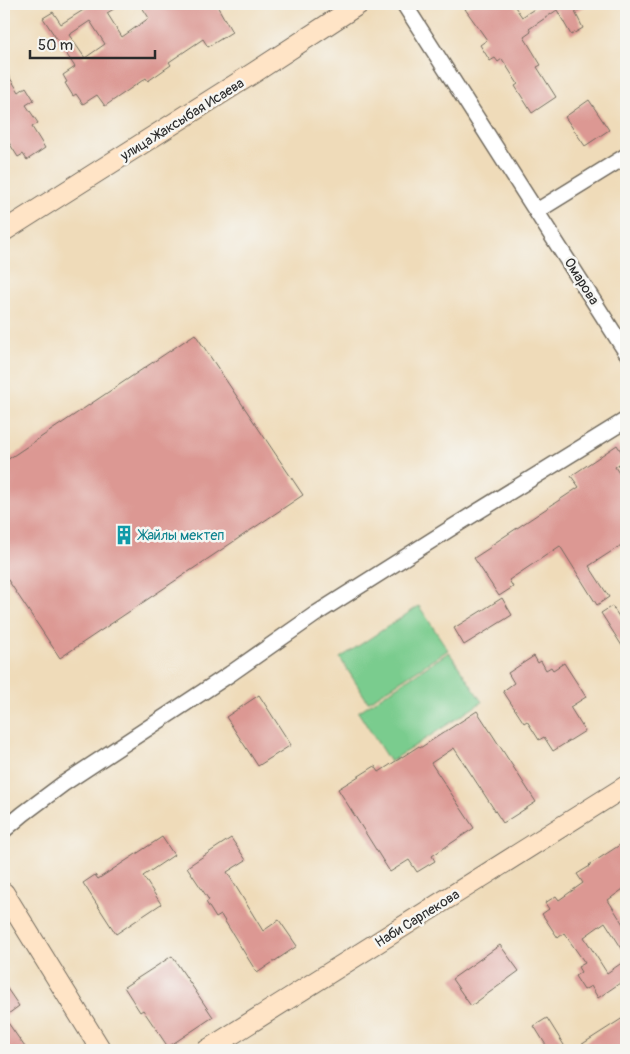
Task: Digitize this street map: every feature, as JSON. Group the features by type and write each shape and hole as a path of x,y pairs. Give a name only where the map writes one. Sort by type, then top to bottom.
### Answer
{"street":[{"name":"улица Жаксыбая Исаева","path":"4,230 256,72 359,4"},
{"name":"Омарова","path":"404,4 626,352"},
{"path":"537,211 626,156"},
{"path":"4,830 64,784 318,613 626,420"},
{"name":"Наби Сарпекова","path":"208,1050 626,786"},
{"path":"4,893 101,1050"}],"green space":[{"path":"419,606 448,650 368,702 340,658"},
{"path":"449,652 482,702 390,762 358,712"}],"building":[{"path":"93,4 122,4 107,13 122,37 149,18 140,4 216,4 232,32 208,47 203,39 169,62 171,65 148,81 146,78 105,106 97,95 83,104 76,94 73,96 65,83 67,82 63,75 75,67 43,18 53,12 61,24","holes":["90,21 105,44 85,58 69,35"]},
{"path":"473,4 513,4 522,17 542,4 589,4 575,12 583,28 571,35 557,10 529,29 531,32 524,37 541,65 537,67 556,97 532,113 515,86 518,84 502,59 498,62 495,58 490,61 480,45 487,40 465,9"},
{"path":"4,69 19,92 26,87 34,100 26,105 38,123 32,127 45,148 27,160 23,154 18,157 4,135"},
{"path":"589,100 609,130 585,146 565,117"},
{"name":"Жайлы мектеп","path":"195,334 303,495 60,658 4,574 4,462"},
{"path":"617,445 626,459 615,467 626,484 626,542 589,566 609,597 597,605 560,546 509,580 513,587 499,596 474,558 579,487 571,476"},
{"path":"502,598 512,615 464,645 454,628"},
{"path":"612,606 626,627 626,652 601,613"},
{"path":"534,656 538,663 541,661 546,670 551,667 553,670 564,663 586,697 570,707 585,731 553,751 544,737 539,740 527,721 524,723 503,691 514,683 508,673"},
{"path":"259,695 291,745 258,766 226,717"},
{"path":"477,711 536,802 503,823 454,748 431,763 474,828 432,856 435,861 417,872 409,860 390,872 338,789 375,766 379,772"},
{"path":"162,837 174,855 143,876 161,904 116,934 83,883 95,875 98,879"},
{"path":"231,838 246,860 227,872 263,931 279,920 297,946 257,973 221,915 216,918 206,902 209,900 187,867"},
{"path":"626,841 626,887 608,900 626,929 626,955 605,922 584,937 607,973 626,960 626,979 598,998 591,986 584,990 575,976 581,972 578,967 585,963 564,933 558,938 542,914 549,909 545,903 556,896 559,900 583,883 577,874"},
{"path":"500,945 519,971 471,1006 452,979"},
{"path":"172,956 213,1017 168,1047 143,1010 140,1012 124,987"},
{"path":"4,984 19,1006 4,1017"},
{"path":"626,1016 626,1050 573,1050"},
{"path":"4,1017 27,1050 4,1050"},
{"path":"547,1018 567,1050 549,1050 534,1026"}],"place":[{"name":"Жайлы мектеп","path":"124,535"}]}
